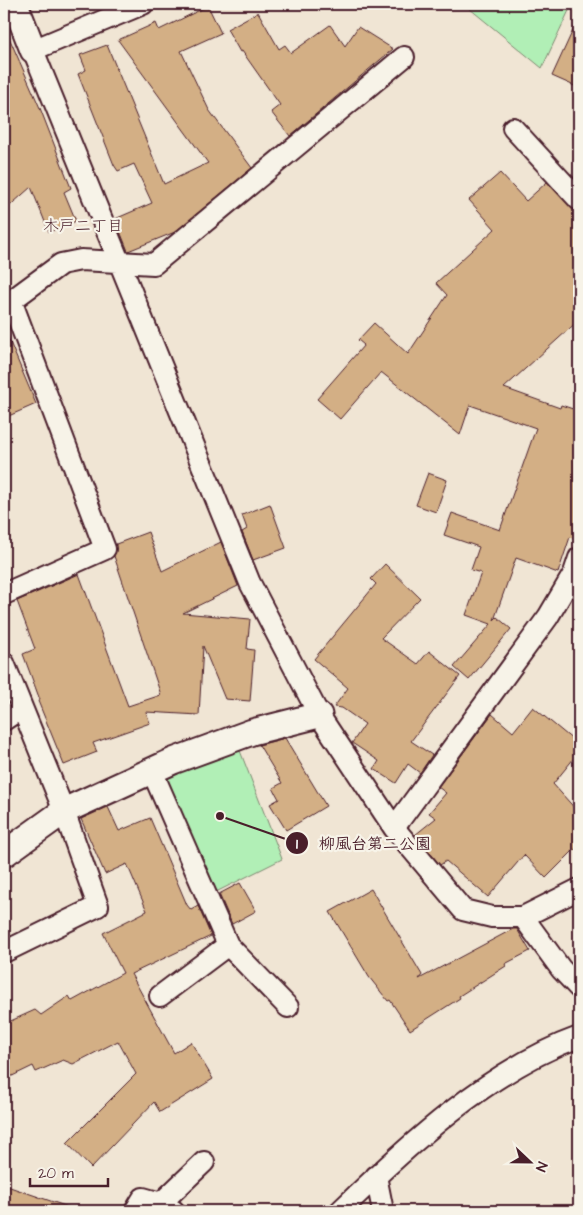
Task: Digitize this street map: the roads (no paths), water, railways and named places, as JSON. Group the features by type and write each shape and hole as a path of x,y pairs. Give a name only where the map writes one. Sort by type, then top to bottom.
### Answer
{"street":[{"path":"15,4 250,584 319,715 394,828 463,910 492,917 523,918 579,889"},
{"path":"33,50 143,4"},
{"path":"4,594 105,549 8,303 61,264 80,260 154,264 404,57"},
{"path":"513,128 579,200"},
{"path":"394,828 548,617 574,572 579,558"},
{"path":"4,663 64,812 98,906 4,952"},
{"path":"4,720 22,708"},
{"path":"4,854 64,812 152,771 252,732 319,715"},
{"path":"152,771 228,945 288,1007"},
{"path":"523,918 561,969 579,988"},
{"path":"160,996 228,945"},
{"path":"340,1211 376,1176 461,1103 553,1047 579,1038"},
{"path":"135,1211 143,1198 167,1207 204,1162"},
{"path":"376,1176 383,1211"}],"place":[{"name":"柳風台第二公園","path":"220,816"}],"district":[{"name":"木戸二丁目","path":"83,225"}]}
